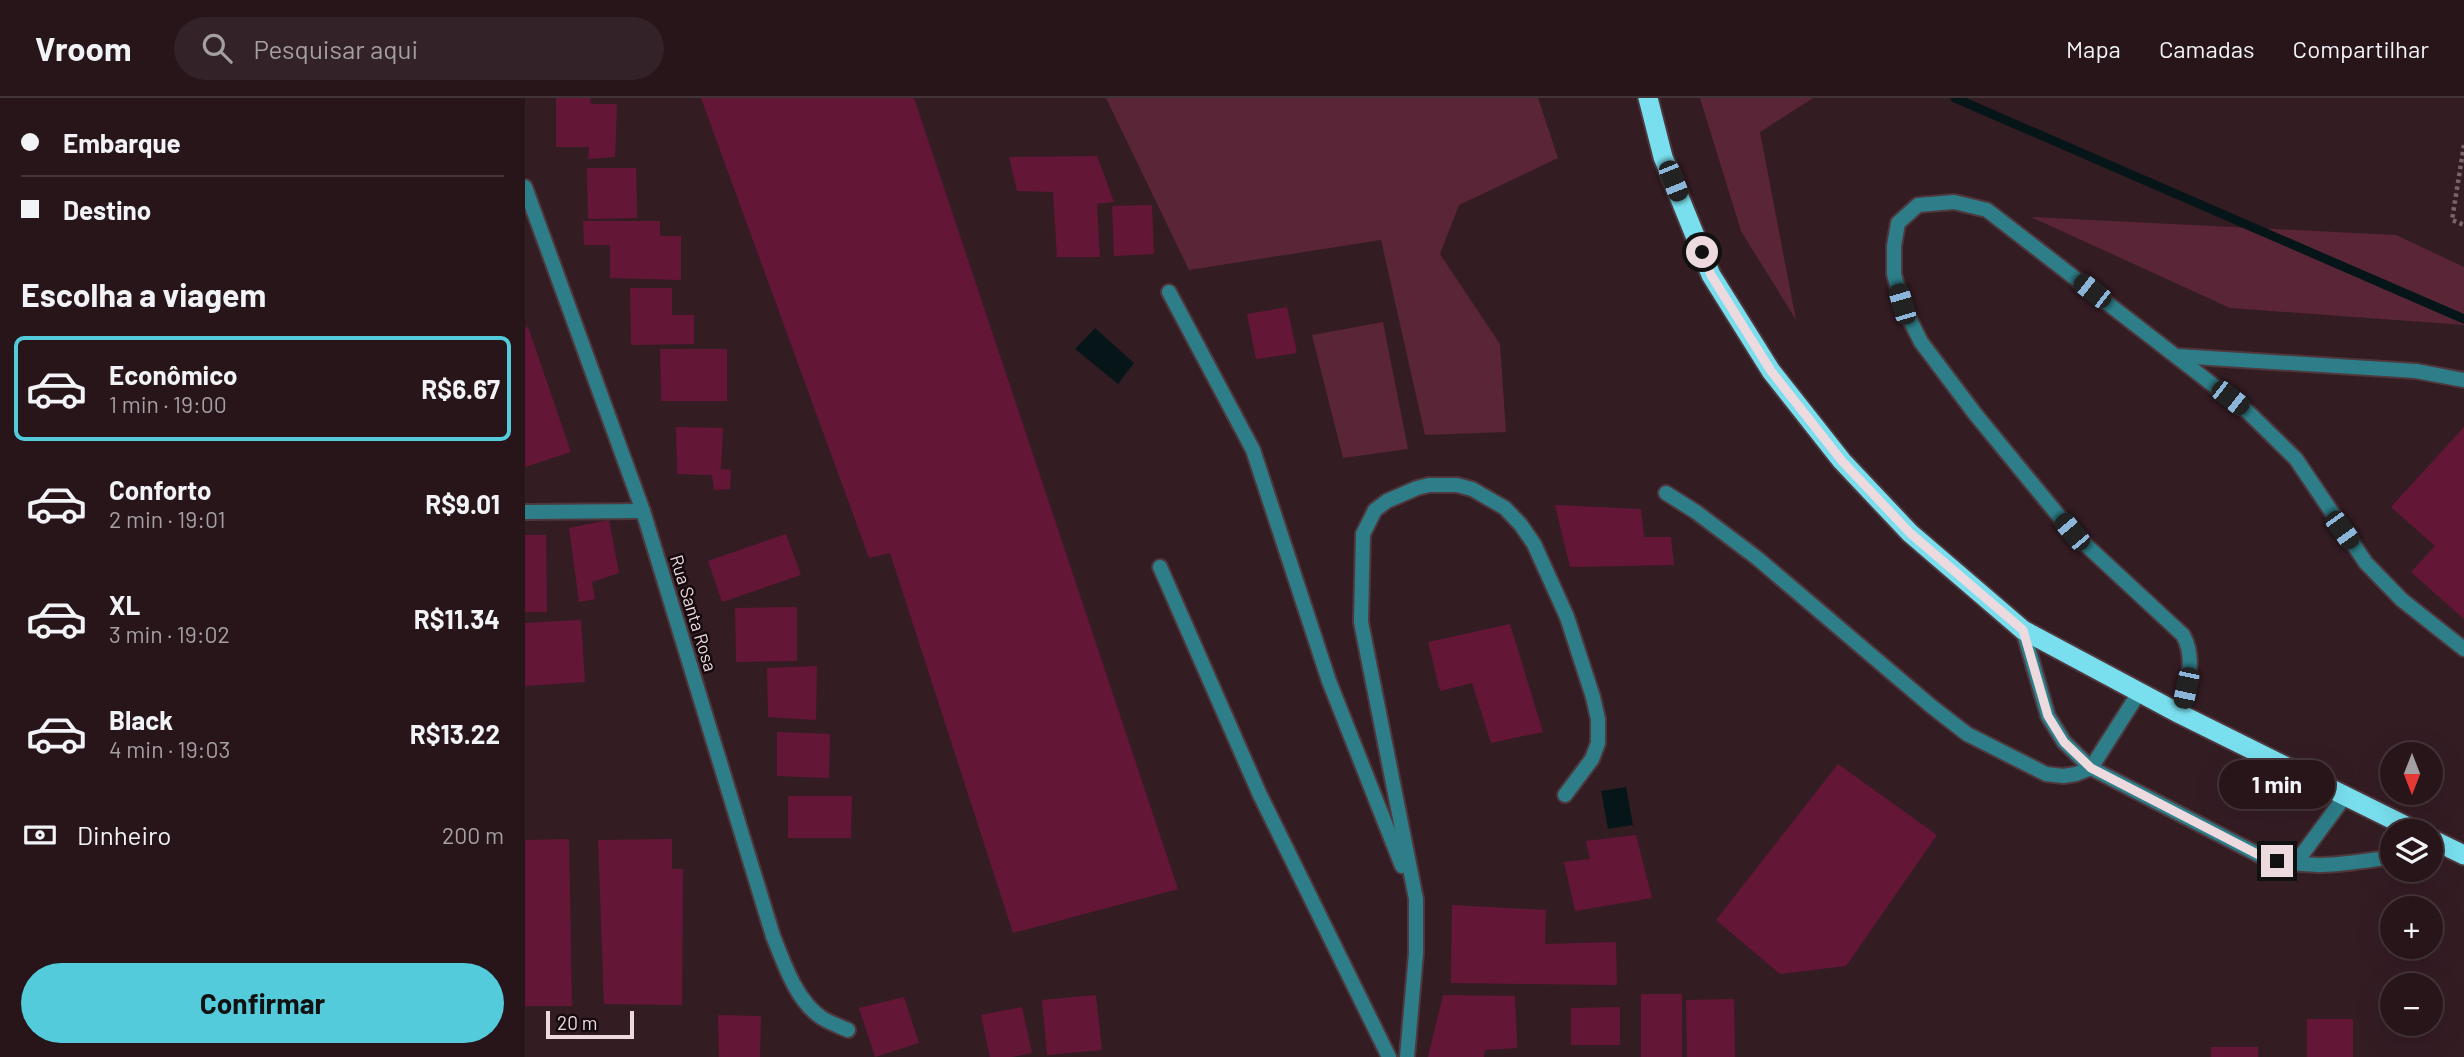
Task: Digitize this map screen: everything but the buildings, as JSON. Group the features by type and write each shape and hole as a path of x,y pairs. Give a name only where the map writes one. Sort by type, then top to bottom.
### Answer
{"highway":[{"path":"1648,98 1663,157 1711,275 1771,371 1842,461 1910,533 2023,630 2180,714 2392,819"}],"street":[{"name":"Rua Santa Rosa","path":"525,187 643,511 773,936 792,981 806,1002 821,1017 848,1030"},
{"path":"2180,714 2191,662 2188,643 2183,635 2072,532 1976,415 1921,342 1902,304 1893,274 1898,223 1918,205 1954,202 1987,210 2248,412 2295,459 2365,563 2402,600 2464,649"},
{"path":"1168,292 1253,450 1329,681 1416,899"},
{"path":"2176,356 2416,371 2464,380"},
{"path":"1407,1057 1416,953 1416,899 1361,622 1363,534 1375,510 1387,501 1429,485 1457,485 1472,489 1505,508 1534,544 1567,617 1598,719 1598,743 1593,759 1565,794"},
{"path":"1666,493 1696,512 1756,558 1967,734 2046,774 2063,776 2091,768 2140,691"},
{"path":"525,512 643,511"},
{"path":"1160,567 1260,796 1389,1057"},
{"path":"2023,630 2048,716 2064,742 2091,768 2261,856 2295,864 2331,866 2380,859"},
{"path":"2295,864 2346,796"}],"path":[{"path":"2464,145 2452,220 2464,225"}],"shaded area":[{"path":"1106,98 1538,98 1558,158 1459,205 1440,254 1500,344 1506,432 1425,435 1381,240 1189,270"},
{"path":"1700,98 1813,98 1760,132 1796,320 1741,231"},
{"path":"2031,217 2396,235 2464,267 2464,325 2230,308"},
{"path":"1383,322 1408,449 1343,458 1312,335"},
{"path":"1095,328 1134,363 1118,384 1075,349"},
{"path":"1626,787 1633,825 1608,829 1601,791"}],"waterway":[{"path":"1955,98 2464,319"}],"route":[{"path":"1702,252 1711,275 1771,371 1842,461 1910,533 2023,630 2048,716 2064,742 2091,768 2261,856 2277,861"}]}
